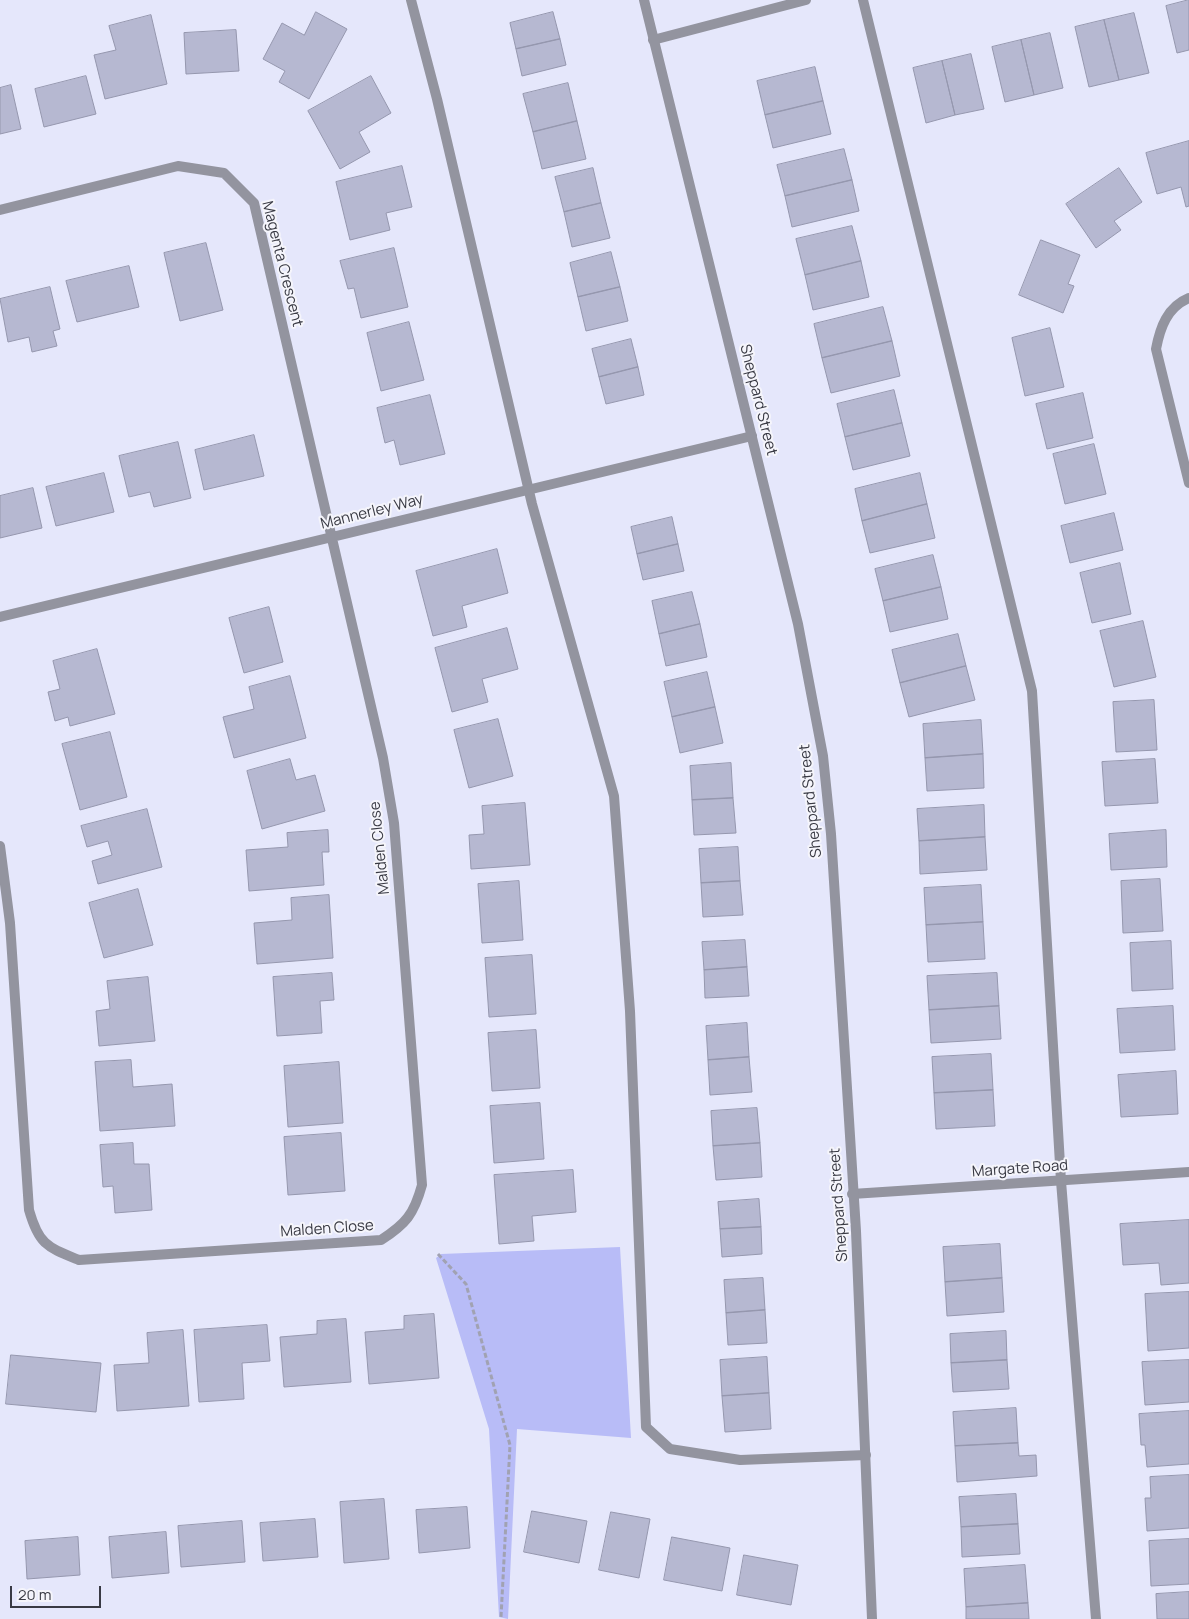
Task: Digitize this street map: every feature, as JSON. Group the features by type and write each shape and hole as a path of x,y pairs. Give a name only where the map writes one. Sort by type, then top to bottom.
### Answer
{"street":[{"path":"411,0 437,99 528,490 614,796 630,1012 646,1427 670,1449 740,1460 866,1455"},
{"name":"Sheppard Street","path":"644,0 798,624 823,756 831,834 852,1194 866,1455 872,1619"},
{"path":"653,40 806,0"},
{"path":"863,0 1032,691 1061,1181 1096,1619"},
{"name":"Magenta Crescent","path":"0,210 178,166 224,173 254,202 332,537"},
{"path":"1189,298 1170,312 1160,327 1156,350 1189,483"},
{"name":"Mannerley Way","path":"0,617 752,436"},
{"name":"Malden Close","path":"0,846 10,923 29,1210 36,1233 52,1250 79,1260 342,1243 381,1240 403,1226 416,1206 422,1185 394,823 383,758 332,537"},
{"name":"Margate Road","path":"852,1194 1189,1172"}],"path":[{"path":"438,1254 466,1284 510,1445 501,1616"}],"shaded area":[{"path":"620,1247 631,1438 517,1429 508,1619 499,1617 489,1429 436,1258 441,1254"}],"building":[{"path":"1189,0 1189,50 1177,53 1166,6"},
{"path":"316,12 347,29 309,99 279,82 285,71 263,59 282,23 304,35"},
{"path":"553,12 560,39 516,49 510,23"},
{"path":"1134,13 1149,73 1119,80 1104,20"},
{"path":"151,15 167,84 105,99 94,55 116,50 109,26"},
{"path":"1104,20 1119,80 1089,87 1075,27"},
{"path":"236,30 239,71 186,74 184,33"},
{"path":"1050,33 1063,88 1034,95 1021,40"},
{"path":"560,39 566,65 522,76 516,49"},
{"path":"1021,40 1034,95 1005,102 992,47"},
{"path":"971,54 984,109 955,115 942,61"},
{"path":"942,61 955,115 926,123 913,68"},
{"path":"815,67 823,101 765,115 757,81"},
{"path":"86,76 96,114 44,127 35,89"},
{"path":"371,76 391,113 359,132 370,152 340,169 308,111"},
{"path":"568,83 577,121 533,132 523,94"},
{"path":"11,85 21,129 0,134 0,88"},
{"path":"823,101 831,134 773,148 765,115"},
{"path":"577,121 586,159 542,169 533,132"},
{"path":"1189,141 1189,206 1186,207 1181,187 1157,194 1146,153"},
{"path":"844,149 852,180 785,196 777,165"},
{"path":"402,166 412,207 386,213 390,230 350,240 336,182"},
{"path":"593,168 601,203 564,212 555,177"},
{"path":"1119,168 1142,202 1114,221 1121,230 1096,248 1066,204"},
{"path":"852,180 859,211 792,227 785,196"},
{"path":"601,203 610,238 572,247 564,212"},
{"path":"852,226 861,261 805,275 796,239"},
{"path":"1041,240 1080,255 1068,284 1074,286 1063,313 1019,295"},
{"path":"206,243 223,310 180,321 164,253"},
{"path":"394,248 408,307 361,318 354,288 348,289 340,261"},
{"path":"611,252 620,287 578,297 570,263"},
{"path":"861,261 869,297 813,310 805,275"},
{"path":"129,266 139,307 77,322 66,281"},
{"path":"50,287 60,329 53,331 57,346 32,352 29,337 8,342 0,299"},
{"path":"620,287 628,321 586,331 578,297"},
{"path":"883,307 892,341 822,358 814,324"},
{"path":"409,322 424,380 381,391 367,333"},
{"path":"1050,328 1064,387 1025,396 1012,338"},
{"path":"631,339 638,367 599,377 592,349"},
{"path":"892,341 900,376 831,393 822,358"},
{"path":"638,367 644,395 606,404 599,377"},
{"path":"894,390 902,423 845,437 837,404"},
{"path":"1083,393 1093,438 1047,449 1036,404"},
{"path":"430,395 445,454 400,465 394,440 385,443 377,408"},
{"path":"902,423 910,456 853,470 845,437"},
{"path":"254,435 264,476 204,490 195,450"},
{"path":"178,442 191,498 154,507 150,492 129,497 119,456"},
{"path":"1094,444 1106,494 1065,504 1053,454"},
{"path":"104,473 114,512 56,526 46,487"},
{"path":"920,473 927,504 862,521 855,489"},
{"path":"33,488 42,528 0,538 0,496"},
{"path":"927,504 935,538 870,553 862,521"},
{"path":"1114,513 1123,550 1070,563 1061,526"},
{"path":"672,517 678,544 637,554 631,527"},
{"path":"678,544 684,571 643,580 637,554"},
{"path":"497,549 508,593 462,606 467,627 433,636 416,571"},
{"path":"933,555 941,587 883,601 875,569"},
{"path":"1120,563 1131,614 1092,623 1080,573"},
{"path":"941,587 948,619 890,632 883,601"},
{"path":"692,592 700,624 659,634 652,601"},
{"path":"269,607 283,662 244,673 229,618"},
{"path":"1143,621 1156,677 1114,687 1100,631"},
{"path":"700,624 707,657 666,666 659,634"},
{"path":"507,628 518,669 482,679 488,702 452,712 435,648"},
{"path":"958,634 966,666 900,683 892,650"},
{"path":"97,649 115,714 70,726 68,717 55,721 48,692 60,689 53,661"},
{"path":"966,666 975,700 909,717 900,683"},
{"path":"707,672 715,707 672,717 664,682"},
{"path":"290,676 306,738 234,758 223,717 254,709 249,687"},
{"path":"1154,700 1157,750 1116,752 1113,702"},
{"path":"715,707 723,743 680,753 672,717"},
{"path":"498,719 513,776 469,788 454,730"},
{"path":"981,720 983,754 925,758 923,724"},
{"path":"110,732 127,797 80,810 62,744"},
{"path":"983,754 984,788 927,791 925,758"},
{"path":"290,759 296,780 315,775 325,811 262,829 247,771"},
{"path":"1155,759 1158,803 1105,806 1102,762"},
{"path":"731,763 733,798 692,800 690,766"},
{"path":"733,798 736,833 694,835 692,800"},
{"path":"525,803 530,865 471,869 469,835 484,834 482,806"},
{"path":"984,805 985,837 919,841 917,809"},
{"path":"147,809 162,867 98,884 92,861 112,855 108,841 87,847 81,826"},
{"path":"328,830 329,852 322,852 324,885 249,891 246,850 288,847 287,833"},
{"path":"1166,830 1167,867 1111,870 1109,834"},
{"path":"985,837 987,870 920,874 919,841"},
{"path":"738,847 740,881 701,883 699,849"},
{"path":"1160,879 1163,931 1123,933 1121,881"},
{"path":"519,881 523,940 482,943 478,884"},
{"path":"740,881 743,915 703,917 701,883"},
{"path":"981,885 983,922 926,925 924,888"},
{"path":"138,889 153,945 104,958 89,903"},
{"path":"329,895 333,958 257,964 254,923 292,920 291,898"},
{"path":"983,922 985,959 928,962 926,925"},
{"path":"745,940 747,967 704,970 702,942"},
{"path":"1171,941 1173,989 1132,991 1130,943"},
{"path":"532,955 536,1014 489,1017 485,958"},
{"path":"747,967 749,996 705,998 704,970"},
{"path":"332,973 334,1000 320,1001 322,1033 277,1036 273,977"},
{"path":"997,973 999,1006 929,1010 927,976"},
{"path":"148,977 155,1041 99,1046 96,1011 110,1009 107,981"},
{"path":"999,1006 1001,1039 931,1043 929,1010"},
{"path":"1173,1006 1175,1050 1120,1053 1117,1009"},
{"path":"747,1023 749,1057 708,1060 706,1026"},
{"path":"536,1030 540,1088 492,1091 488,1033"},
{"path":"991,1054 993,1090 934,1093 932,1057"},
{"path":"749,1057 752,1092 710,1095 708,1060"},
{"path":"131,1060 133,1087 172,1084 175,1126 100,1131 95,1062"},
{"path":"339,1062 343,1123 288,1127 284,1066"},
{"path":"1176,1071 1178,1114 1121,1117 1118,1075"},
{"path":"993,1090 995,1126 936,1129 934,1093"},
{"path":"540,1103 544,1159 494,1163 490,1106"},
{"path":"757,1108 760,1143 713,1146 711,1111"},
{"path":"341,1133 345,1191 288,1195 284,1137"},
{"path":"133,1143 134,1164 149,1164 152,1210 115,1213 113,1186 103,1187 100,1145"},
{"path":"760,1143 762,1177 716,1180 713,1146"},
{"path":"573,1170 576,1212 532,1216 534,1241 499,1244 494,1175"},
{"path":"759,1199 761,1227 720,1229 718,1202"},
{"path":"1189,1220 1189,1283 1161,1285 1159,1263 1123,1265 1120,1224"},
{"path":"761,1227 762,1254 722,1257 720,1229"},
{"path":"1000,1244 1002,1278 945,1282 943,1247"},
{"path":"763,1278 765,1310 726,1313 724,1280"},
{"path":"1002,1278 1004,1312 947,1316 945,1282"},
{"path":"1189,1292 1189,1348 1148,1351 1145,1294"},
{"path":"765,1310 767,1343 728,1345 726,1313"},
{"path":"434,1314 439,1378 369,1384 365,1332 404,1329 404,1316"},
{"path":"346,1319 351,1382 284,1387 280,1337 317,1334 317,1321"},
{"path":"267,1325 270,1361 242,1363 244,1399 199,1402 194,1330"},
{"path":"183,1330 189,1406 117,1411 114,1365 149,1363 147,1333"},
{"path":"1006,1331 1007,1360 951,1363 950,1334"},
{"path":"11,1355 101,1363 96,1412 6,1404"},
{"path":"767,1357 769,1393 722,1396 720,1360"},
{"path":"1007,1360 1009,1389 953,1392 951,1363"},
{"path":"1189,1360 1189,1402 1145,1405 1142,1362"},
{"path":"769,1393 771,1429 725,1432 722,1396"},
{"path":"1016,1408 1018,1443 955,1446 953,1412"},
{"path":"1189,1411 1189,1464 1147,1467 1145,1445 1141,1445 1139,1414"},
{"path":"1018,1443 1019,1456 1036,1455 1037,1476 957,1482 955,1446"},
{"path":"1189,1475 1189,1528 1147,1531 1145,1498 1151,1498 1150,1477"},
{"path":"1016,1494 1018,1524 961,1527 959,1497"},
{"path":"384,1499 389,1559 344,1563 340,1502"},
{"path":"467,1507 470,1548 419,1553 416,1510"},
{"path":"532,1511 587,1521 579,1563 524,1552"},
{"path":"611,1512 650,1519 639,1578 599,1570"},
{"path":"315,1519 318,1557 263,1561 260,1523"},
{"path":"242,1521 245,1562 181,1567 178,1526"},
{"path":"1018,1524 1020,1554 962,1557 961,1527"},
{"path":"166,1532 169,1573 112,1578 109,1537"},
{"path":"78,1537 80,1575 27,1579 25,1541"},
{"path":"672,1537 730,1548 722,1591 664,1580"},
{"path":"1189,1539 1189,1584 1151,1586 1149,1541"},
{"path":"744,1555 798,1565 791,1605 737,1595"},
{"path":"1025,1565 1028,1603 966,1607 964,1569"},
{"path":"1189,1592 1189,1619 1157,1619 1156,1594"},
{"path":"1028,1603 1029,1619 966,1619 966,1607"}]}
